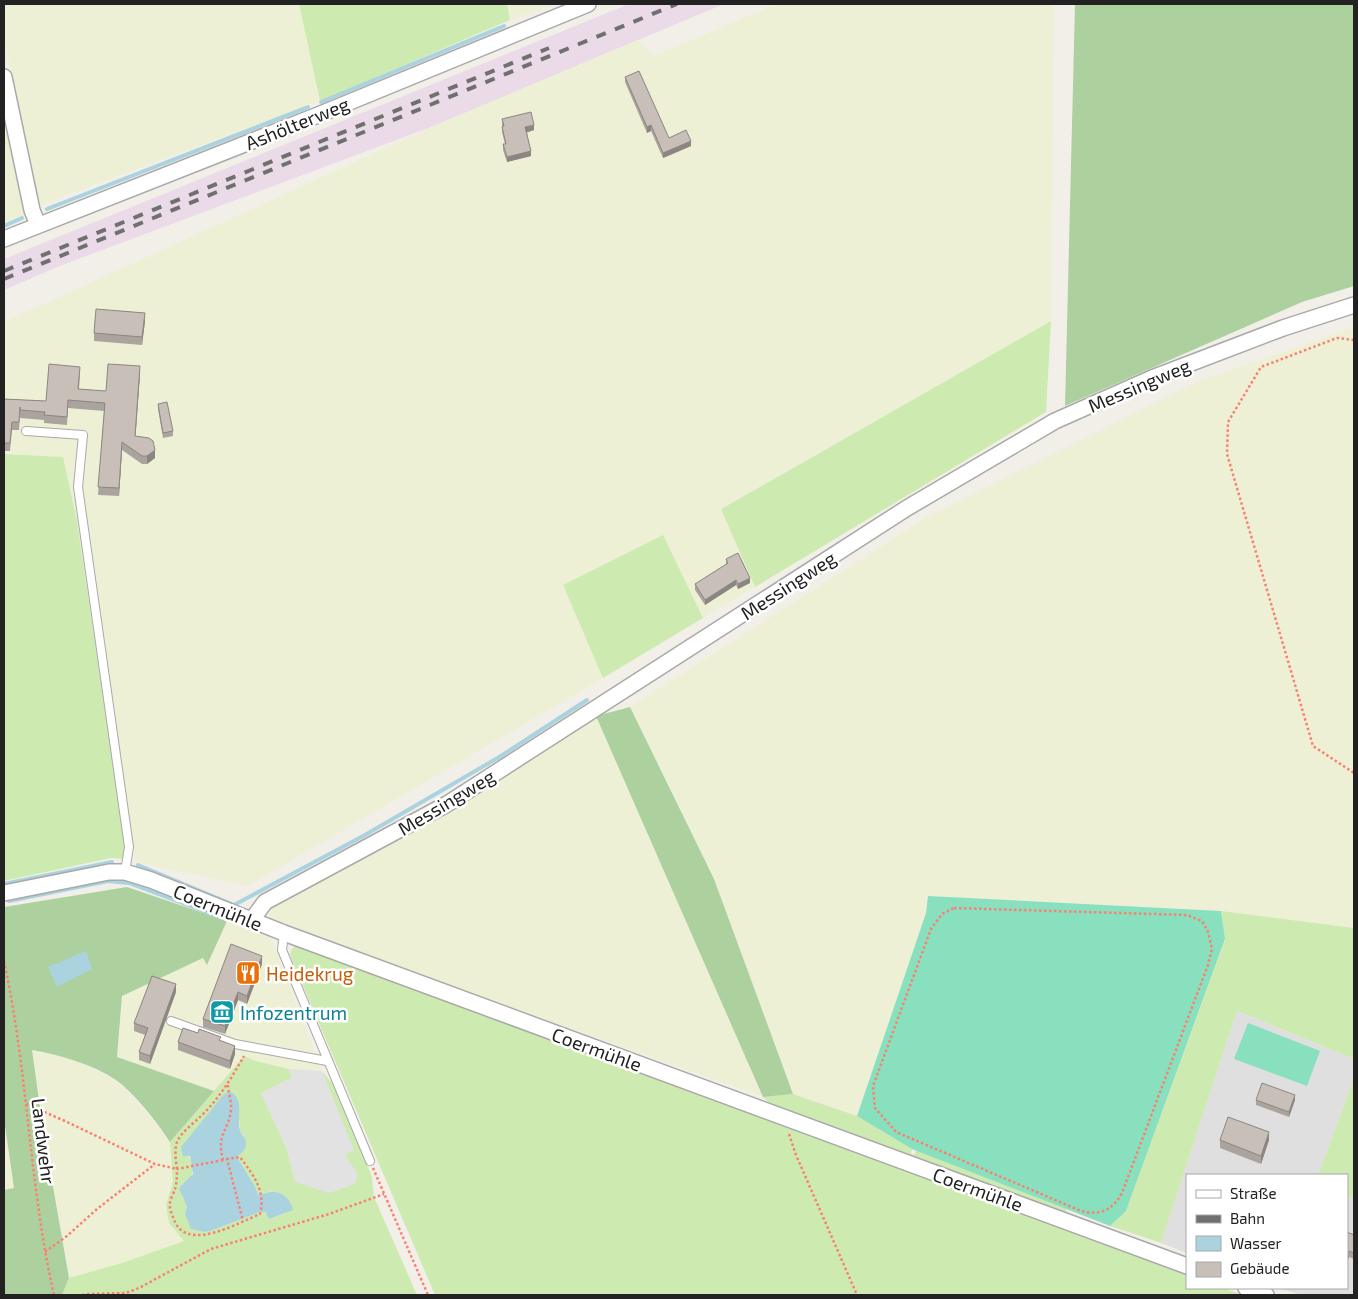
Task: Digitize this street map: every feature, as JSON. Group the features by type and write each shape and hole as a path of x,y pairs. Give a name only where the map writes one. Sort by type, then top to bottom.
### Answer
{"street":[{"name":"Ashölterweg","path":"4,239 318,115 588,4"},
{"path":"4,77 32,210 38,225"},
{"name":"Messingweg","path":"251,921 265,902 447,804 907,508 1055,421 1152,378 1283,328 1354,305"},
{"name":"Coermühle","path":"4,892 109,872 125,872 151,880 251,921 1186,1266"},
{"path":"1249,1289 1266,1295"}],"lane":[{"path":"26,431 83,435 78,487 129,847 125,872"},
{"path":"284,933 282,950 370,1161"},
{"path":"172,1021 234,1044 327,1061"}],"path":[{"path":"1354,340 1336,338 1261,367 1228,422 1227,454 1313,746 1354,773"},
{"path":"954,908 1187,915 1202,921 1208,932 1212,949 1208,964 1122,1193 1116,1204 1105,1210 1093,1214 1081,1211 896,1132 875,1108 873,1086 931,929 942,914 954,908"},
{"name":"Landwehr","path":"4,961 13,1002 44,1252 54,1295"},
{"path":"26,1104 65,1120 155,1164 177,1169 192,1168 240,1157 257,1181 262,1195 261,1212 210,1234 196,1235 185,1232 177,1226 170,1202 177,1180 177,1169 175,1147 178,1140 191,1124 201,1117 228,1084 250,1046"},
{"path":"228,1084 231,1108 228,1123 220,1142 242,1219"},
{"path":"788,1120 789,1138 856,1295"},
{"path":"370,1161 428,1295"},
{"path":"44,1252 68,1236 97,1209 155,1164"},
{"path":"82,1295 126,1293 139,1288 211,1249 329,1214 384,1194"}],"shaded area":[{"path":"629,4 724,4 434,126 62,265 4,290 4,259"},
{"path":"1237,1011 1354,1059 1354,1078 1318,1174 1186,1174 1186,1253 1161,1243"},
{"path":"289,1069 322,1071 354,1150 345,1155 358,1174 355,1184 329,1193 295,1182 287,1149 261,1093 292,1078"},
{"path":"1348,1196 1354,1198 1354,1295 1300,1295 1283,1289 1348,1289"}],"green space":[{"path":"4,4 299,4 320,101 40,205 4,38"},
{"path":"299,4 507,4 510,20 320,101"},
{"path":"507,4 558,4 510,20"},
{"path":"777,4 1054,4 1051,321 721,508 755,587 703,618 663,536 563,585 603,678 248,886 135,862 89,523 77,521 62,457 4,454 4,322 434,126 638,40 654,56"},
{"path":"1075,4 1354,4 1354,286 1302,302 1065,406"},
{"path":"4,122 24,214 4,222"},
{"path":"1051,321 1046,412 755,587 721,509"},
{"path":"1354,327 1354,928 1221,911 928,896 926,913 857,1116 793,1094 714,879 630,707 924,519 1199,381"},
{"path":"4,454 63,457 77,521 127,859 111,858 4,881"},
{"path":"663,535 703,618 603,678 563,585"},
{"path":"630,707 714,879 793,1094 763,1097 596,716"},
{"path":"596,716 763,1097 273,922 269,916 270,908 275,901 450,812"},
{"path":"127,887 227,921 207,965 203,958 122,996 117,1057 214,1091 170,1142 130,1092 107,1074 76,1061 32,1050 43,1129 69,1278 62,1295 5,1295 4,1190 14,1188 4,1119 4,907"},
{"path":"928,896 1221,911 1225,939 1126,1211 1110,1226 912,1149 857,1116 926,913"},
{"path":"1221,911 1354,928 1354,1059 1237,1011 1161,1243 1110,1226 1126,1211 1225,940"},
{"path":"227,921 269,933 322,1071 289,1069 244,1056 214,1091 117,1057 123,995 203,958 207,965"},
{"path":"297,945 770,1118 796,1131 1186,1274 1186,1289 1226,1289 1243,1295 435,1295 292,960 290,954"},
{"path":"1248,1023 1320,1051 1307,1086 1234,1059"},
{"path":"32,1050 77,1061 117,1081 138,1102 163,1132 170,1142 173,1182 166,1205 169,1223 184,1241 122,1263 69,1278 43,1129"},
{"path":"244,1056 289,1069 292,1078 261,1093 287,1149 295,1182 353,1150 322,1071 337,1089 372,1177 374,1197 417,1295 62,1295 69,1278 122,1263 184,1241 169,1223 166,1205 173,1182 170,1142","holes":["239,1120 240,1131 244,1136 237,1157 256,1188 258,1195 271,1191 286,1213 272,1218 266,1212 260,1212 205,1232 182,1197 191,1177 192,1166 191,1160 181,1147 194,1132"]},
{"path":"1354,1078 1354,1198 1348,1196 1348,1174 1318,1174"},
{"path":"793,1094 857,1116 912,1149 911,1154 914,1155 916,1150 1066,1209 1069,1222 788,1120 763,1097"},
{"path":"4,1119 14,1189 4,1190"}],"water":[{"path":"86,951 92,969 57,987 48,967"},
{"path":"231,1092 238,1100 239,1125 246,1142 244,1150 237,1157 256,1188 258,1195 277,1192 284,1195 289,1200 293,1210 272,1218 268,1218 266,1212 260,1212 205,1232 191,1229 185,1214 187,1207 179,1188 193,1174 190,1156 183,1156 181,1147 224,1094"}],"building":[{"path":"639,71 669,138 686,130 691,141 663,153 651,125 647,127 625,77"},
{"path":"531,112 534,125 525,127 531,151 507,157 503,144 506,144 502,119"},
{"path":"96,309 145,313 142,337 94,333"},
{"path":"49,364 80,367 78,389 106,391 108,364 140,366 135,436 149,438 153,441 155,450 147,456 142,456 122,442 119,488 98,487 105,403 68,400 67,417 44,415 45,412 20,410 20,407 19,422 12,422 10,443 4,443 4,399 46,401"},
{"path":"167,402 173,431 163,433 158,404"},
{"path":"738,553 750,578 738,584 736,580 705,600 695,584 728,563 726,559"},
{"path":"231,944 262,956 247,996 238,992 225,1026 203,1019"},
{"path":"152,976 176,984 150,1056 139,1052 148,1028 134,1023"},
{"path":"183,1028 198,1033 199,1029 221,1037 219,1040 235,1046 230,1061 178,1042"},
{"path":"1262,1083 1295,1095 1289,1112 1256,1100"},
{"path":"1228,1117 1269,1132 1261,1156 1220,1140"},
{"path":"1348,1232 1354,1235 1354,1253 1349,1251 1348,1254"}],"waterway":[{"path":"321,102 504,26"},
{"path":"47,209 308,107"},
{"path":"4,226 22,218"},
{"path":"138,865 234,905 365,835 501,756 587,700"},
{"path":"4,884 112,862"},
{"path":"9,901 108,881 129,883 222,918"}],"railway":[{"path":"4,279 677,4"},
{"path":"4,271 549,48"}],"place":[{"name":"Heidekrug","path":"248,973"},
{"name":"Infozentrum","path":"222,1012"}]}
